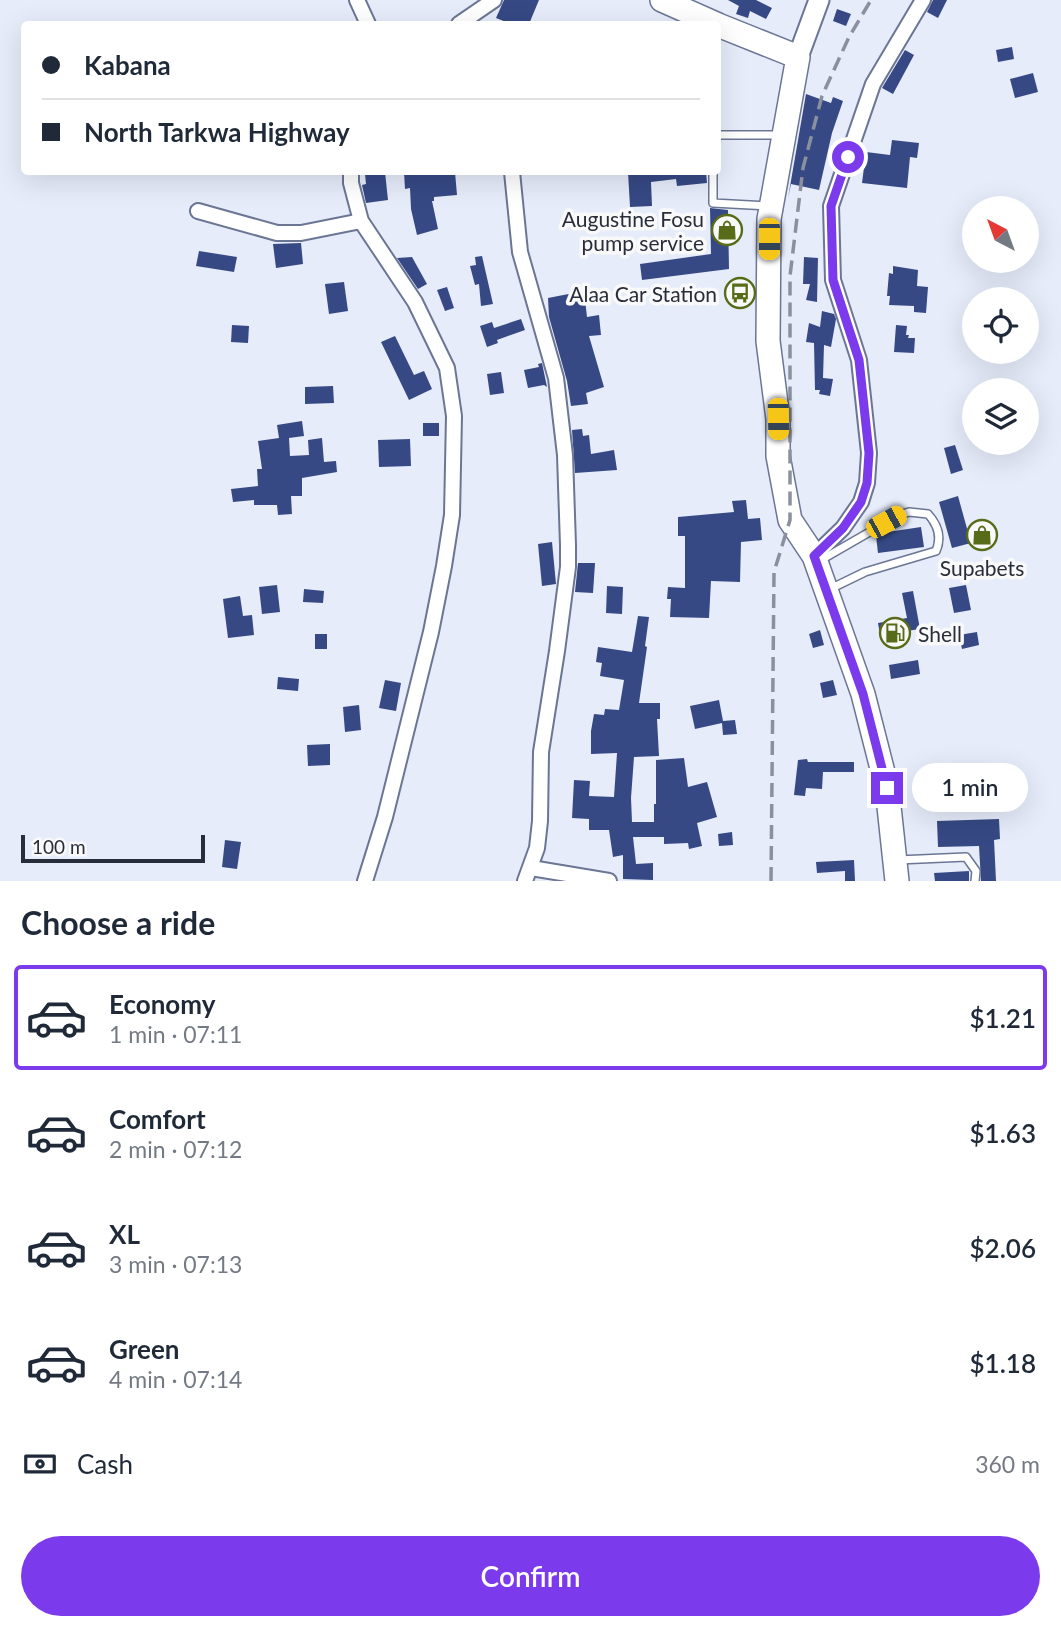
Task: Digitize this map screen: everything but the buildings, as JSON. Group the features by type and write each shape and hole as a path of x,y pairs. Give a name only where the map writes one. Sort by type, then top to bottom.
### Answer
{"main road":[{"path":"662,0 690,6 711,21"},
{"path":"819,0 798,57 769,219 768,341 778,419 778,456 790,520 815,560 863,694 887,788 895,870"},
{"path":"721,27 798,57"}],"street":[{"path":"357,0 367,21"},
{"path":"463,21 494,0"},
{"path":"815,560 861,502 867,483 869,453 859,360 833,280 831,206 873,84 923,0"},
{"path":"351,175 361,220 415,302 447,368 454,416 452,515 444,566 431,632 392,790 365,881"},
{"path":"512,175 520,252 556,378 565,455 568,545 568,567 557,651 542,734 540,821 528,875 609,881"},
{"path":"198,211 277,233 302,233 361,220"}],"lane":[{"path":"721,135 785,135"},
{"path":"713,175 713,204 771,206"},
{"path":"815,560 909,512 928,514 937,524 939,545 936,551 864,572 826,590"},
{"path":"895,870 966,857 976,871 975,881"}],"railway":[{"path":"771,881 774,572 790,520 790,276 803,168 822,96 849,37 871,0"}],"place":[{"name":"Augustine Fosu pump service","path":"727,230"},
{"name":"Alaa Car Station","path":"740,293"},
{"name":"Supabets","path":"982,535"},
{"name":"Shell","path":"895,633"}],"route":[{"path":"848,157 831,206 833,280 859,360 869,453 867,483 861,502 843,528 814,556 863,694 887,788"}]}
